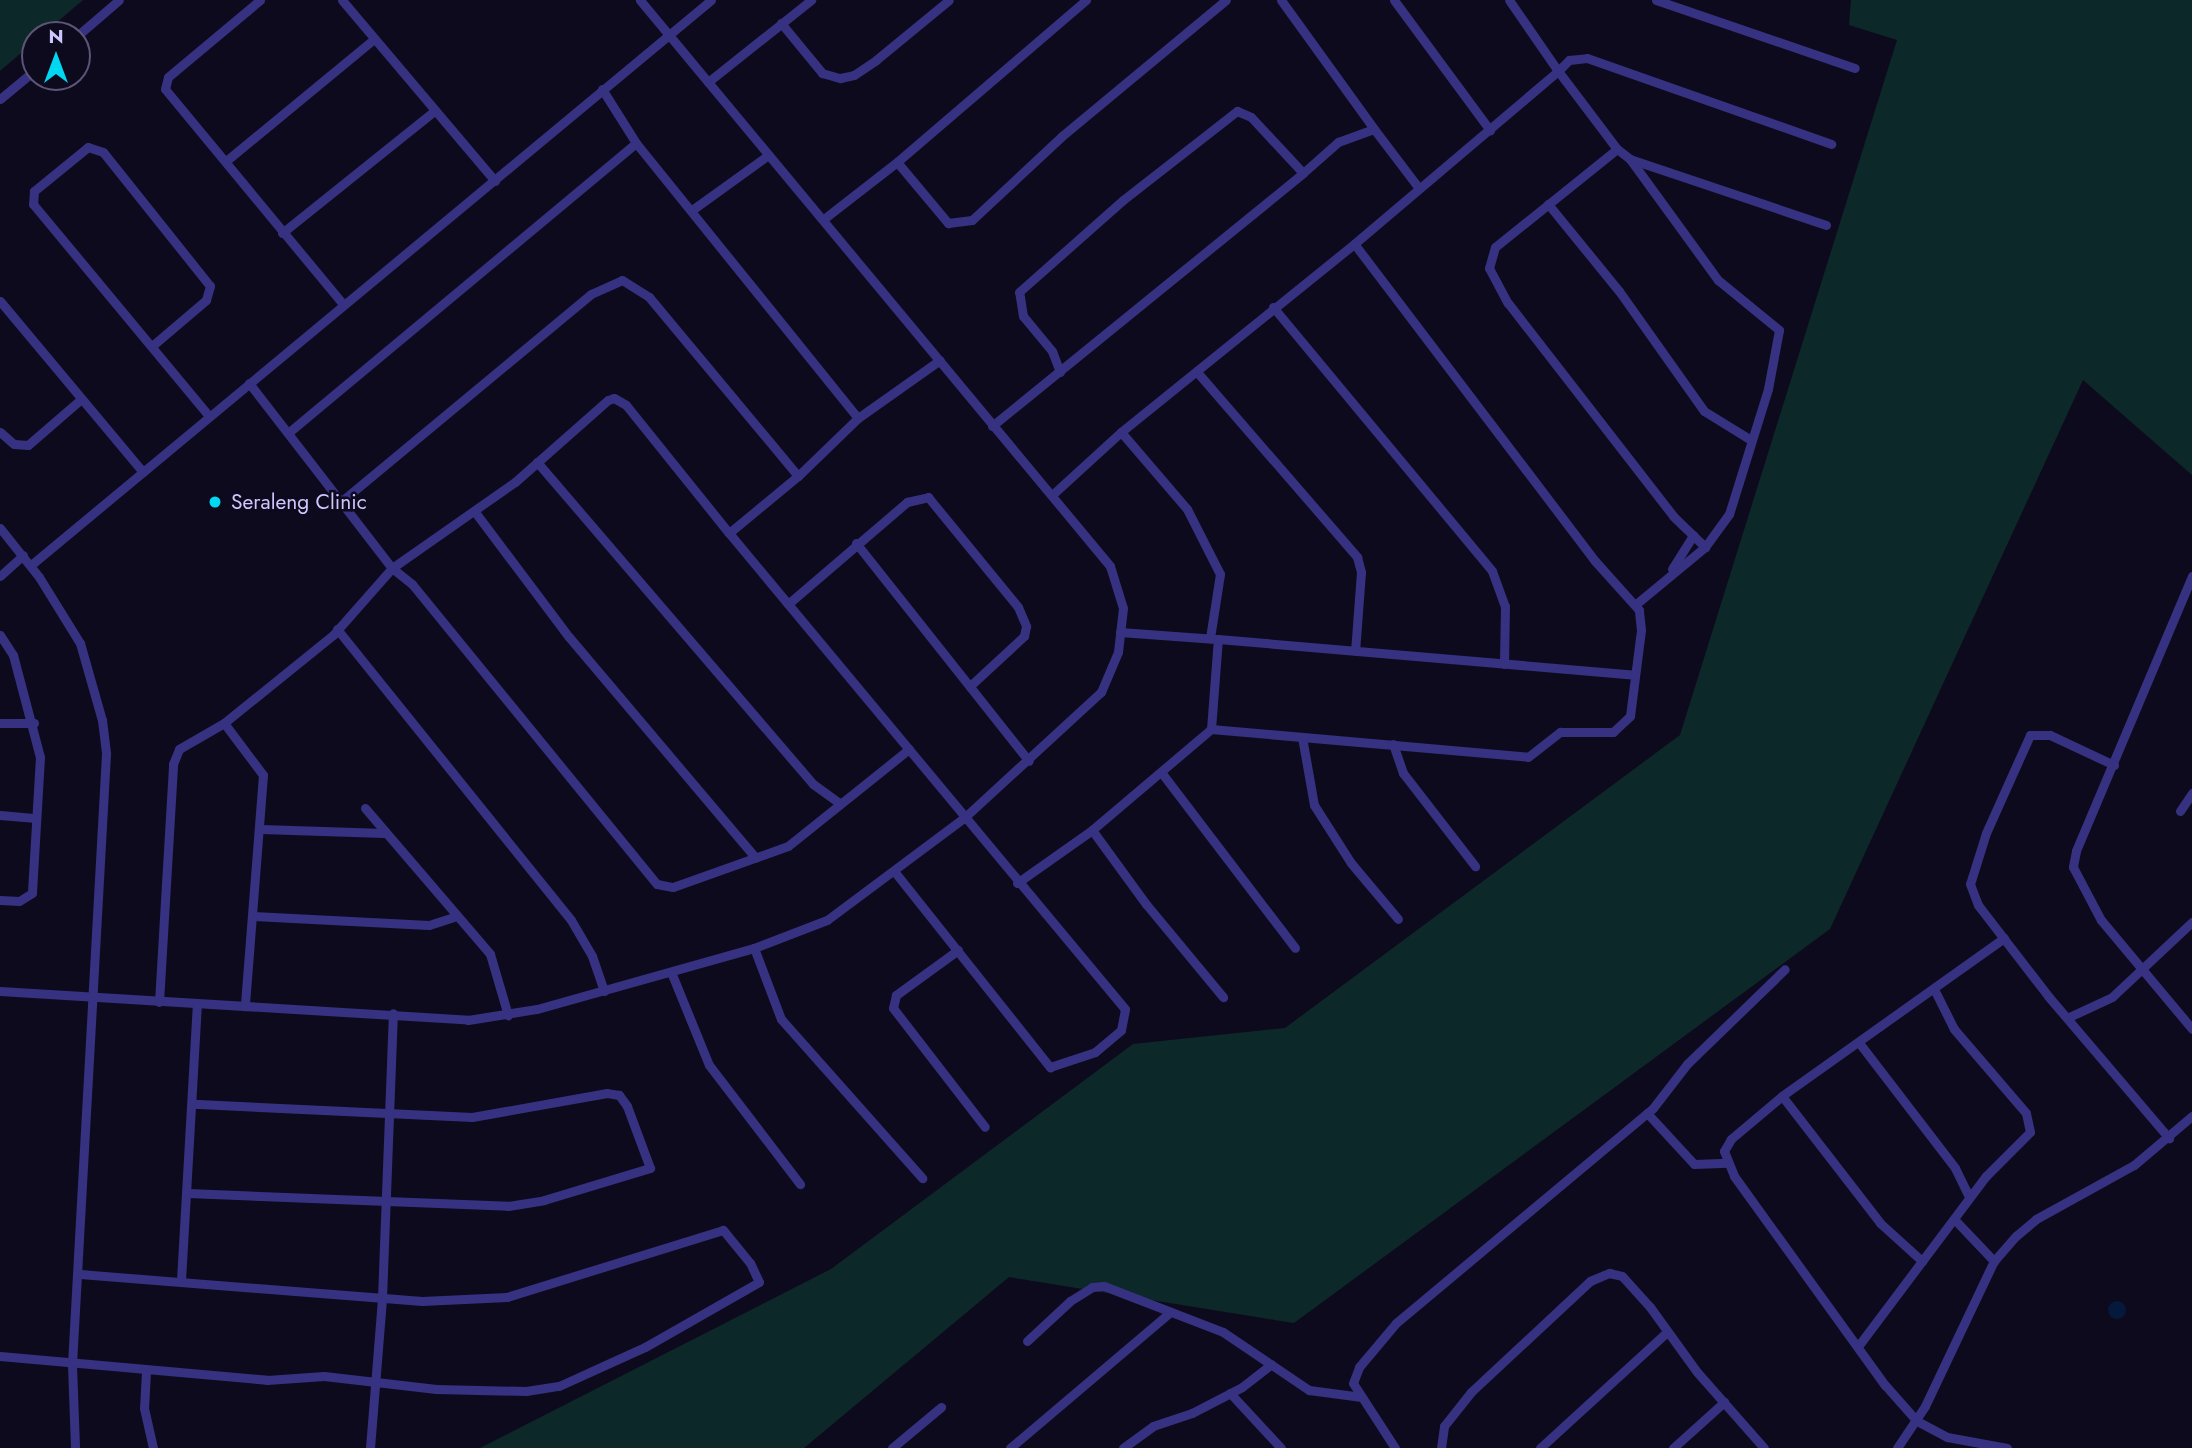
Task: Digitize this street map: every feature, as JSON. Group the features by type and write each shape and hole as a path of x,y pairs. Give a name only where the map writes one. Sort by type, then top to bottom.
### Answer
{"street":[{"path":"91,24 119,0"},
{"path":"261,0 164,83 168,96 226,161 282,233 343,304"},
{"path":"342,0 433,112 495,181"},
{"path":"0,991 94,999 393,1013 468,1020 508,1015 604,991 754,948 827,920 965,817 1030,761 1101,692 1111,673 1121,632 1121,594 1110,566 992,426 825,218 767,156 640,0"},
{"path":"31,565 208,415 495,181 711,0"},
{"path":"708,82 811,0"},
{"path":"781,23 822,74 840,78 854,75 876,60 949,0"},
{"path":"825,218 897,162 1086,0"},
{"path":"897,162 948,223 972,220 1062,136 1226,0"},
{"path":"1281,0 1418,187"},
{"path":"1394,0 1490,130"},
{"path":"1509,0 1558,71 1617,149 1630,159 1718,280 1779,330 1768,390 1729,514 1705,547 1670,572 1636,604"},
{"path":"1656,0 1855,68"},
{"path":"226,161 374,39"},
{"path":"1052,495 1121,432 1354,244 1569,60 1587,58 1831,144"},
{"path":"0,99 21,82"},
{"path":"602,89 636,143 692,209 858,418"},
{"path":"1060,372 1052,351 1023,316 1019,292 1123,200 1237,111 1251,117 1303,173"},
{"path":"282,233 433,112"},
{"path":"992,426 1338,142 1374,129"},
{"path":"288,433 636,143"},
{"path":"152,346 206,300 210,286 103,152 88,147 34,191 33,204 208,415"},
{"path":"1617,149 1495,247 1490,255 1490,274 1508,303 1705,547"},
{"path":"692,209 767,156"},
{"path":"1630,159 1826,225"},
{"path":"1548,204 1625,299 1704,411 1751,440"},
{"path":"1017,883 1093,830 1210,730 1532,756 1560,732 1613,732 1625,725 1634,704 1634,675 1642,630 1636,604 1595,561 1354,244"},
{"path":"343,500 591,294 622,280 649,296 798,476"},
{"path":"0,301 80,400 143,472"},
{"path":"1273,307 1496,577 1505,606 1504,664"},
{"path":"729,533 798,476 858,418 940,360"},
{"path":"1197,372 1357,557 1361,572 1355,650"},
{"path":"249,383 343,500 392,568 412,583 657,884 673,887 788,846 822,822 838,802 909,749"},
{"path":"0,432 14,444 28,445 80,400"},
{"path":"159,1002 173,764 179,749 224,723 337,629 392,568 475,512 537,462 600,403 620,400 1017,883 1125,1009 1121,1030 1109,1044 1074,1062 1050,1067 894,871"},
{"path":"1121,432 1187,509 1215,562 1221,584 1214,638 1210,730"},
{"path":"537,462 813,784 838,802"},
{"path":"788,604 907,502 922,497 933,501 1018,607 1026,626 1024,636 970,686"},
{"path":"475,512 569,637 756,858"},
{"path":"0,528 31,565 80,643 102,720 106,754 72,1365 71,1419 75,1448"},
{"path":"1670,572 1693,535"},
{"path":"856,543 1030,761"},
{"path":"0,576 23,555"},
{"path":"2192,576 2115,765 2076,851 2073,867 2101,920 2144,968 2192,1029"},
{"path":"337,629 571,920 592,956 604,991"},
{"path":"1121,632 1634,675"},
{"path":"0,635 13,655 34,723 40,757 32,893 19,901 0,900"},
{"path":"0,723 34,723"},
{"path":"224,723 263,775 261,829 245,1006"},
{"path":"2115,765 2050,735 2036,733 2028,737 1972,873 1978,905 2169,1138"},
{"path":"1302,737 1314,805 1351,863 1398,919"},
{"path":"1393,744 1403,773 1475,866"},
{"path":"1161,772 1295,948"},
{"path":"2179,811 2192,793"},
{"path":"365,808 454,917 490,954 508,1015"},
{"path":"0,815 36,818"},
{"path":"261,829 384,833"},
{"path":"1093,830 1146,904 1223,998"},
{"path":"252,916 429,926 454,917"},
{"path":"2069,1017 2112,997 2192,922"},
{"path":"2004,938 1860,1044 1782,1096 1731,1139 1724,1151 1727,1163 1885,1385 1917,1421 1947,1437 2007,1448"},
{"path":"754,948 781,1019 922,1178"},
{"path":"958,950 896,995 893,1008 985,1127"},
{"path":"1395,1448 1353,1382 1359,1367 1396,1323 1647,1113 1687,1063 1785,969"},
{"path":"671,972 709,1065 800,1184"},
{"path":"1858,1345 1969,1198 2030,1132 2026,1113 1954,1028 1934,989"},
{"path":"181,1280 197,1003"},
{"path":"370,1448 382,1298 386,1111 393,1013"},
{"path":"1860,1044 1955,1168 1969,1198"},
{"path":"188,1193 508,1206 544,1200 650,1168 627,1106 619,1095 607,1093 472,1117 192,1104"},
{"path":"1782,1096 1880,1223 1922,1261"},
{"path":"1647,1113 1694,1164 1727,1163"},
{"path":"1897,1448 1917,1421 1994,1261 2036,1219 2134,1165 2192,1116"},
{"path":"1955,1220 1994,1261"},
{"path":"0,1356 72,1365 267,1380 324,1376 374,1384 526,1391 559,1386 645,1347 759,1282 750,1263 723,1230 528,1294 422,1301 181,1280 77,1274"},
{"path":"1441,1448 1444,1426 1471,1392 1600,1274 1622,1276 1666,1333 1764,1448"},
{"path":"1027,1341 1092,1287 1104,1286 1168,1314 1223,1332 1309,1390 1362,1397"},
{"path":"1010,1448 1168,1314"},
{"path":"1540,1448 1666,1333"},
{"path":"1123,1448 1153,1426 1230,1393 1271,1364"},
{"path":"146,1371 145,1408 153,1448"},
{"path":"1230,1393 1281,1448"},
{"path":"1673,1448 1724,1402"},
{"path":"892,1448 941,1406"}],"green space":[{"path":"0,0 83,0 58,21 21,21 21,53 0,71"},
{"path":"1851,0 2192,0 2192,475 2083,380 1830,929 1294,1323 1009,1277 804,1448 480,1448 831,1269 1133,1044 1285,1028 1680,735 1897,40 1849,25"}],"water":[{"path":"2117,1301 2123,1304 2126,1310 2123,1316 2117,1319 2111,1316 2108,1310 2111,1304"}],"place":[{"name":"Seraleng Clinic","path":"215,502"}]}
